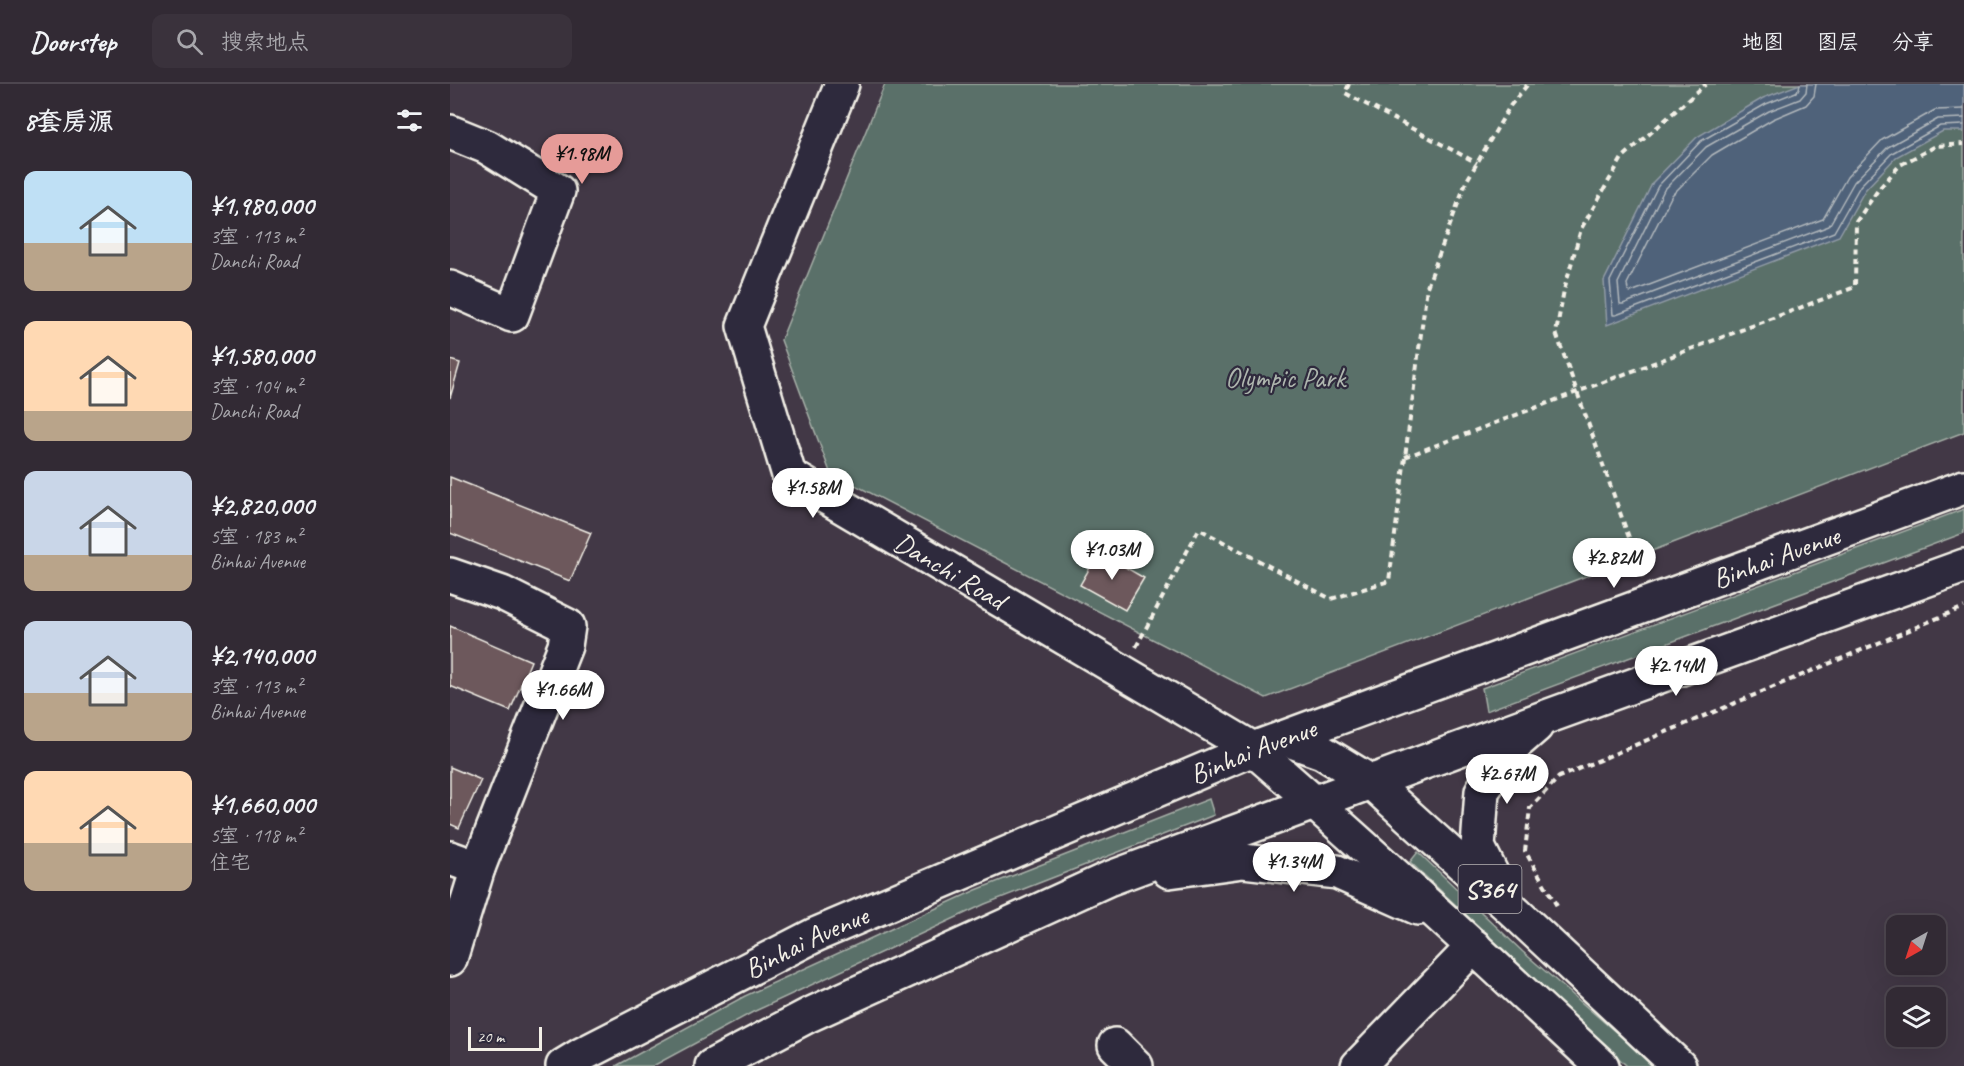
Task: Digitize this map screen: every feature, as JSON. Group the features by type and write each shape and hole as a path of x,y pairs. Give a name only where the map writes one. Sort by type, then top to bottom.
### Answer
{"main road":[{"name":"Danchi Road","path":"842,84 744,326 789,475 1268,744"},
{"path":"450,132 487,147 558,191 512,315 450,288"},
{"name":"Binhai Avenue","path":"563,1066 815,935 1268,744 1964,487"},
{"path":"712,1066 809,1015 1108,879 1964,566"},
{"path":"450,575 502,592 568,626 565,646 464,863 450,958"},
{"path":"1506,904 1478,847 1482,790 1514,745 1549,716"},
{"name":"S364","path":"1268,744 1322,752 1371,782 1506,904 1679,1066"},
{"name":"S364","path":"1268,744 1315,803 1474,946 1602,1066"},
{"path":"1108,879 1243,861 1336,872 1414,905 1474,946 1358,1066"}],"path":[{"path":"1349,84 1345,93 1477,163"},
{"path":"1131,656 1199,529 1331,599 1389,581 1427,287 1466,182 1510,106 1528,84"},
{"path":"1645,581 1556,333 1564,290 1581,229 1622,158 1706,84"},
{"path":"1405,457 1855,287 1856,222 1878,190 1900,165 1936,146 1964,144"},
{"path":"1557,906 1525,851 1530,808 1559,777 1964,607"}],"green space":[{"name":"Olympic Park","path":"885,84 1964,84 1964,432 1266,698 830,472 781,340"},
{"path":"1964,509 1964,533 1486,711 1482,688"},
{"path":"1209,799 1214,815 985,904 753,1012 653,1066 616,1066 745,996 976,890"},
{"path":"1418,852 1523,952 1655,1066 1627,1066 1410,862"}],"water":[{"path":"1800,84 1964,84 1964,131 1943,131 1896,157 1865,190 1839,236 1607,325 1604,281 1653,182 1697,137 1763,98"}],"building":[{"path":"450,360 460,363 450,398"},
{"path":"450,477 591,533 570,581 450,533"},
{"path":"1099,552 1144,578 1125,610 1080,585"},
{"path":"450,626 531,661 510,711 450,686"},
{"path":"450,767 481,780 459,828 450,824"}]}
